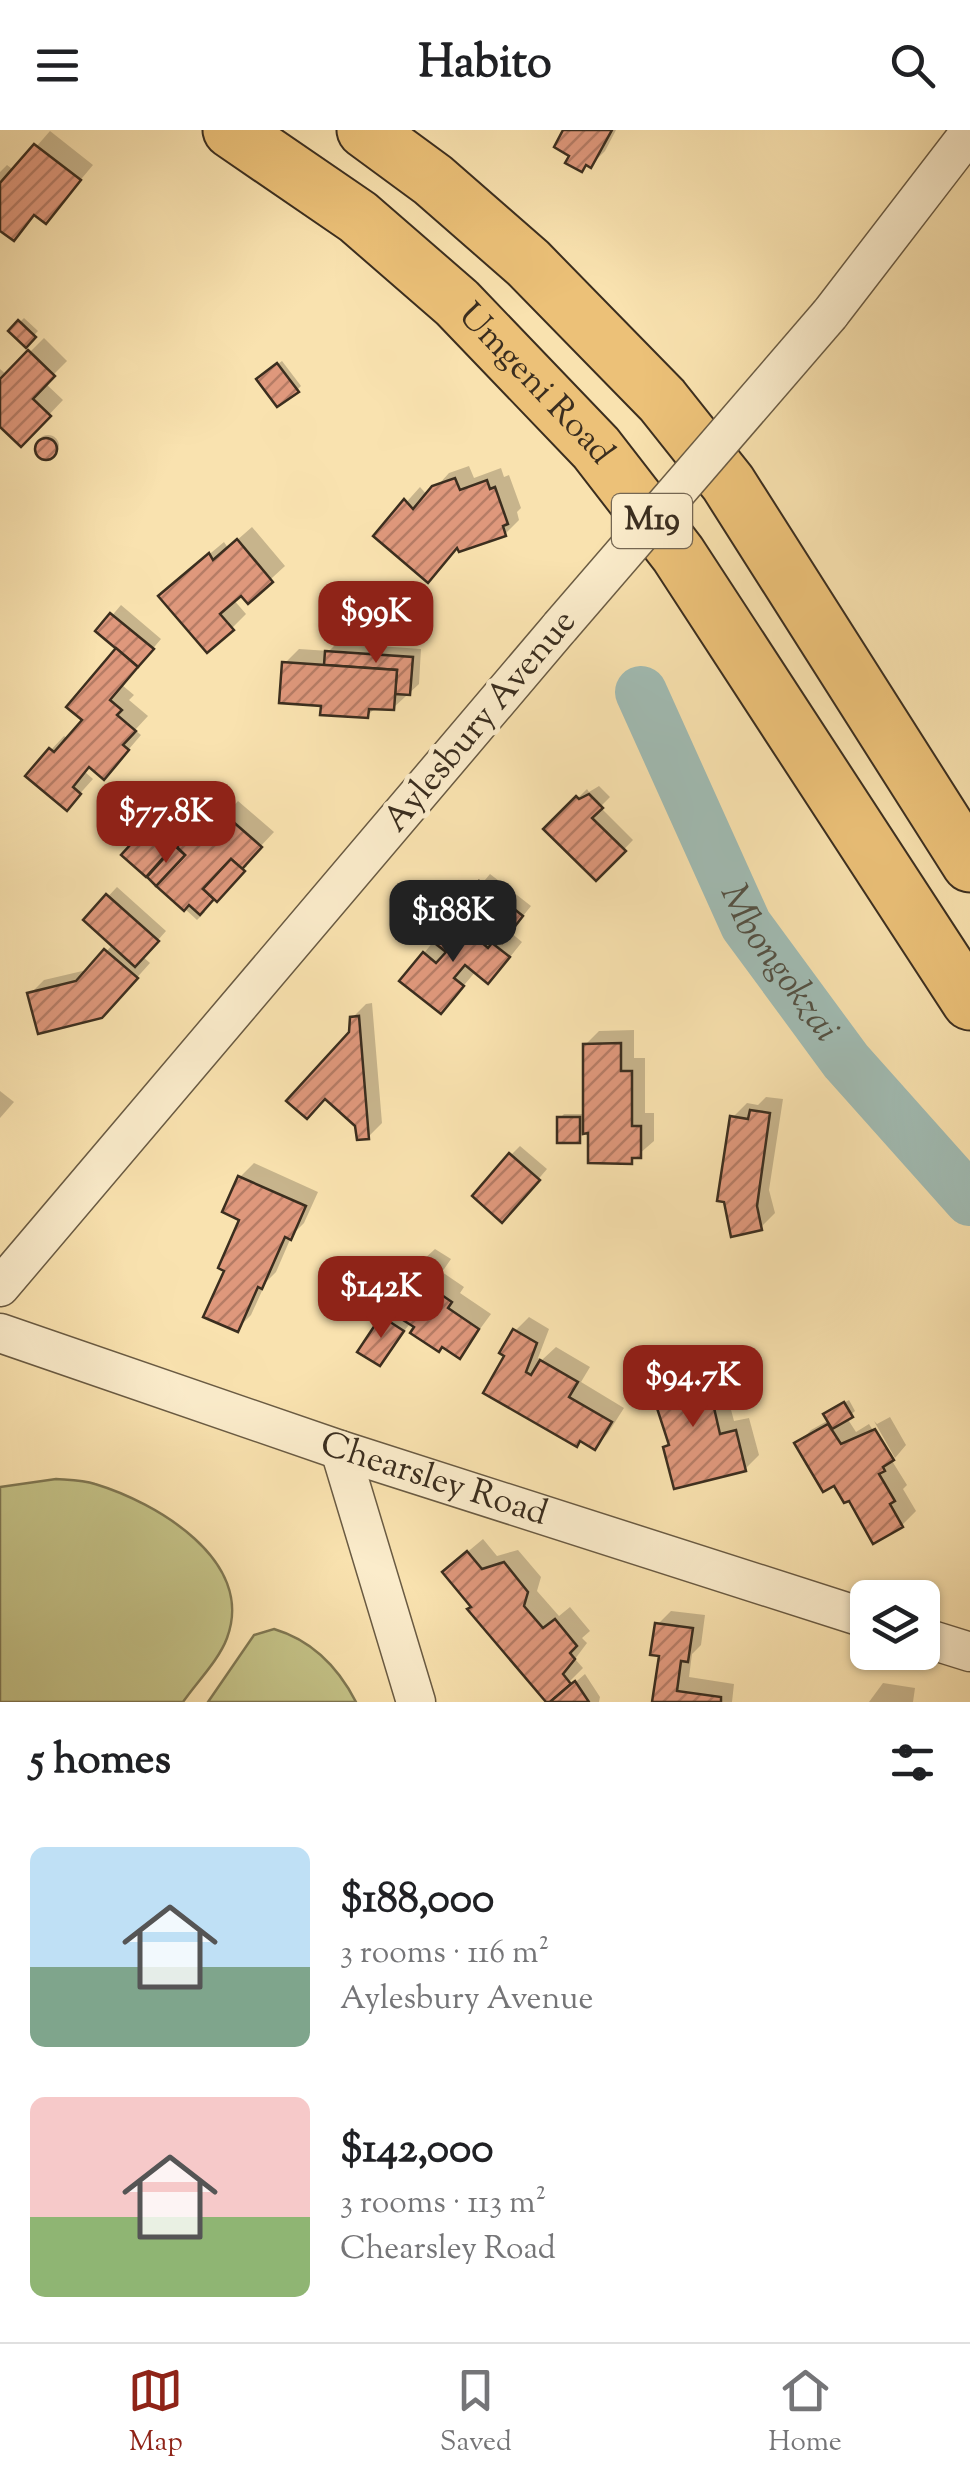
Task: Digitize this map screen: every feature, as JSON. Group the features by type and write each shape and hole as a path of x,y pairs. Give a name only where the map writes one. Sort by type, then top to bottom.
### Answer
{"highway":[{"name":"Umgeni Road","path":"231,130 358,217 457,303 596,448 678,554 970,1002"},
{"name":"M19","path":"366,130 433,180 528,263 662,400 728,483 970,864"}],"street":[{"name":"Aylesbury Avenue","path":"0,1287 830,314 958,145"},
{"name":"Chearsley Road","path":"0,1333 340,1450 850,1613"},
{"path":"340,1450 416,1702"},
{"path":"940,1643 970,1652"}],"shaded area":[{"path":"56,1479 95,1484 145,1505 194,1538 214,1560 227,1584 232,1610 227,1638 183,1702 0,1702 0,1487"},
{"path":"274,1629 300,1640 322,1656 356,1702 208,1702 254,1635"}],"building":[{"path":"563,130 612,130 591,168 586,165 582,172 565,163 569,156 554,147"},
{"path":"34,144 81,180 46,224 34,215 14,241 0,231 0,183"},
{"path":"18,320 36,337 26,348 8,331"},
{"path":"28,350 55,376 33,399 51,416 21,447 0,427 0,379"},
{"path":"277,363 299,392 277,407 256,379"},
{"path":"42,438 50,438 57,449 50,460 42,460 35,453 35,445"},
{"path":"455,478 460,490 487,480 490,489 495,487 508,524 503,526 506,536 459,552 457,548 428,583 373,536 404,499 413,509 432,486"},
{"path":"237,539 273,582 248,604 241,596 220,614 234,630 207,653 158,596 209,553 213,560"},
{"path":"110,613 154,649 138,667 95,631"},
{"path":"116,648 138,667 110,700 122,710 117,715 136,731 123,745 129,750 104,780 89,767 73,787 81,794 67,811 25,776 49,748 54,752 82,720 66,707"},
{"path":"325,651 413,657 410,695 395,694 397,670 324,665"},
{"path":"282,662 397,670 394,710 369,709 368,718 320,715 321,706 279,703"},
{"path":"589,794 603,808 592,818 626,851 596,881 543,829 576,796 579,799"},
{"path":"223,813 262,847 242,869 231,859 203,889 214,899 200,915 189,905 184,911 156,886 185,855 177,847 190,833 198,840"},
{"path":"171,821 185,833 146,877 121,855 143,831 154,841"},
{"path":"175,846 185,855 156,886 147,877"},
{"path":"231,859 245,871 217,902 203,889"},
{"path":"479,881 523,916 502,943 458,908"},
{"path":"106,894 159,941 135,967 83,920"},
{"path":"454,914 483,937 480,941 488,948 492,943 510,957 488,984 465,965 454,978 464,986 441,1014 399,981 423,952 436,963 446,952 432,941"},
{"path":"104,949 138,978 102,1018 38,1034 27,993 76,981"},
{"path":"359,1016 369,1139 357,1140 355,1126 325,1099 307,1119 286,1101 349,1032 350,1017"},
{"path":"621,1043 621,1071 632,1071 632,1126 641,1126 641,1158 632,1158 632,1164 588,1163 588,1133 583,1134 583,1044"},
{"path":"750,1110 770,1113 757,1206 762,1230 731,1237 724,1202 717,1201 730,1116 748,1119"},
{"path":"557,1117 580,1117 580,1143 557,1143"},
{"path":"509,1153 540,1180 502,1223 472,1196"},
{"path":"238,1176 306,1206 291,1240 285,1237 262,1289 258,1287 238,1332 203,1317 224,1271 218,1268 239,1220 222,1212"},
{"path":"419,1261 439,1274 430,1287 452,1302 448,1308 479,1329 460,1359 442,1347 439,1352 410,1333 414,1327 389,1311"},
{"path":"381,1316 404,1331 380,1366 357,1352"},
{"path":"513,1329 537,1343 526,1372 531,1375 540,1360 578,1382 569,1397 612,1422 595,1450 580,1441 577,1447 483,1393 504,1356 499,1353"},
{"path":"689,1357 700,1402 712,1399 720,1434 736,1430 746,1471 674,1489 663,1447 669,1445 654,1399 658,1398 655,1378 660,1377 656,1365"},
{"path":"844,1402 853,1417 832,1429 823,1414"},
{"path":"828,1424 841,1444 875,1429 894,1460 879,1474 895,1501 890,1504 903,1527 873,1544 849,1501 844,1503 834,1486 823,1492 794,1443"},
{"path":"467,1551 482,1569 504,1562 528,1592 524,1606 543,1628 555,1619 577,1646 570,1653 575,1659 563,1674 571,1684 550,1702 467,1609 471,1607 442,1572"},
{"path":"655,1623 693,1628 688,1662 681,1661 677,1691 721,1697 721,1702 652,1702 659,1656 650,1655"},
{"path":"575,1681 589,1702 550,1702 571,1684"}],"waterway":[{"name":"Mbongokzai","path":"641,692 746,925 846,1061 970,1200"}]}
